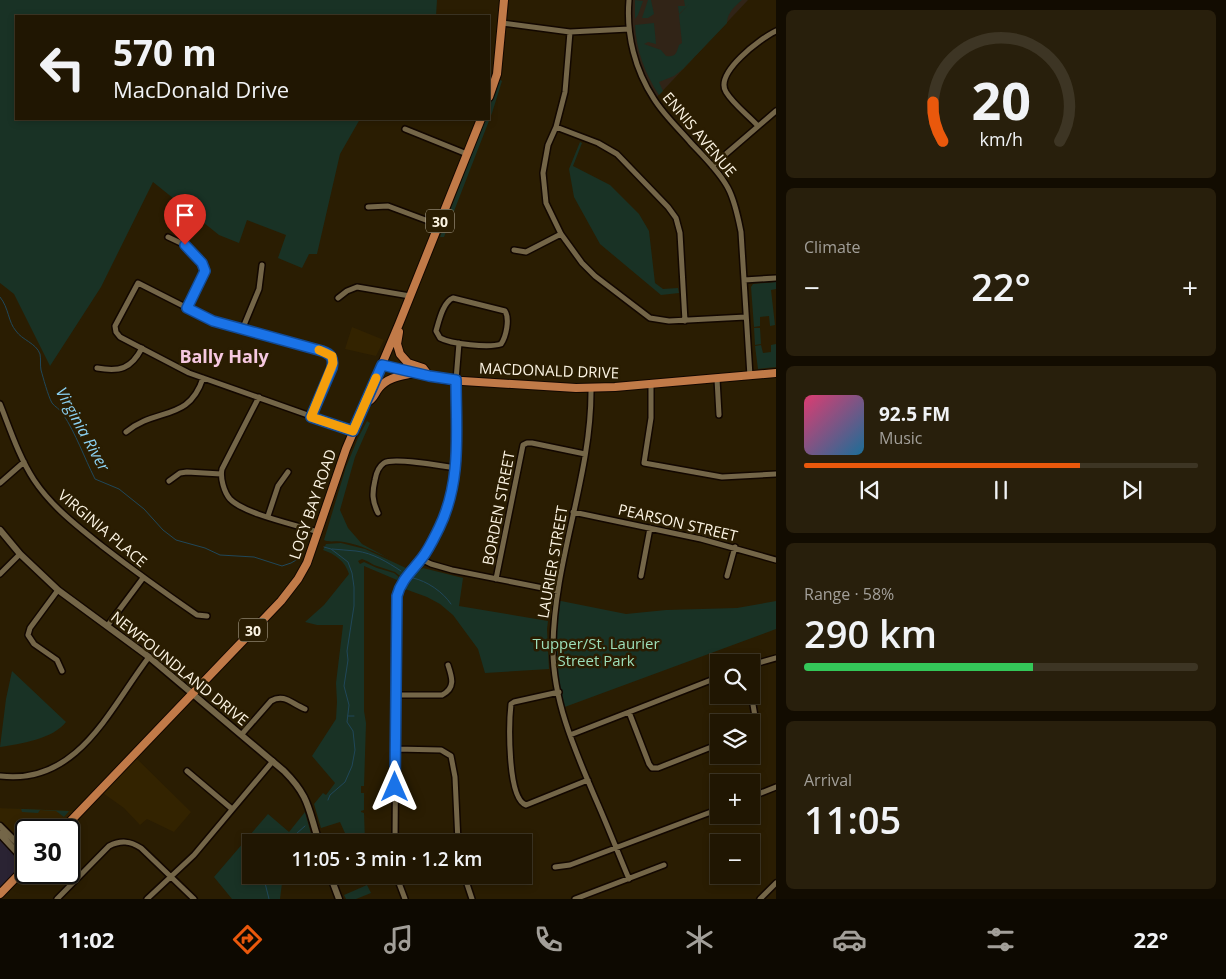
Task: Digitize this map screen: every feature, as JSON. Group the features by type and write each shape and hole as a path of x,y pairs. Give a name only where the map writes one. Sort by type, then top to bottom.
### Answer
{"main road":[{"path":"490,94 497,74 504,0"},
{"name":"LOGY BAY ROAD","path":"73,819 281,601 298,579 307,563 353,431 400,324 481,120"},
{"path":"400,324 397,344 400,354 408,363 423,368 429,376"},
{"name":"MACDONALD DRIVE","path":"382,365 456,380 591,388 776,373"},
{"path":"365,404 372,399 382,384 388,380 416,373"},
{"path":"0,894 15,878"}],"street":[{"name":"ENNIS AVENUE","path":"629,0 629,29 636,64 654,100 712,166 728,188 736,209 741,232 750,376"},
{"path":"502,23 570,32 629,29"},
{"path":"758,126 726,92 724,81 731,69 746,52 765,36 776,31"},
{"path":"570,32 565,92 556,127 548,145 543,173 546,203 561,234 582,263 595,276 650,318 660,321 746,317"},
{"path":"712,166 776,111"},
{"path":"556,127 598,143 617,154 668,207 676,218 680,233 686,320"},
{"path":"405,129 466,154"},
{"path":"368,207 388,206 439,225"},
{"path":"514,250 526,252 561,234"},
{"path":"168,237 185,245 204,267 204,276 187,308"},
{"path":"242,330 259,289 262,265"},
{"path":"744,280 776,278"},
{"path":"311,417 332,368 332,356 322,351 213,321 138,283 118,320 115,329 120,337 177,368 311,417 353,431"},
{"path":"338,298 347,291 357,287 410,296"},
{"path":"458,299 505,311 507,314 504,338 501,344 494,346 459,343 443,340 436,331 446,303 449,300 458,299"},
{"path":"395,834 397,596 402,581 421,558 434,538 446,513 452,489 456,468 458,430 456,368 459,343"},
{"path":"97,368 112,371 125,367 136,358 142,348"},
{"path":"126,432 136,423 188,404 199,390 203,378"},
{"path":"717,379 719,415"},
{"path":"651,384 651,418 644,463 722,477 776,474"},
{"name":"LAURIER STREET","path":"591,388 591,417 558,591 553,647 554,669 564,717 570,735 629,879"},
{"path":"259,397 227,458 221,474 226,492 230,499 238,505 316,535"},
{"name":"VIRGINIA PLACE","path":"0,404 24,462 40,488 64,514 143,578 197,615 207,616"},
{"name":"BORDEN STREET","path":"496,579 524,444 532,443 584,454"},
{"path":"378,513 372,497 379,468 384,463 397,460 456,468"},
{"path":"0,484 24,462"},
{"path":"169,481 180,473 187,472 221,474"},
{"path":"268,516 278,486 288,472"},
{"name":"PEARSON STREET","path":"573,512 735,547 776,560"},
{"path":"641,576 650,528"},
{"name":"NEWFOUNDLAND DRIVE","path":"0,530 20,554 58,590 149,656 242,734 293,780 306,798 317,834"},
{"path":"727,576 735,547"},
{"path":"0,574 20,554"},
{"path":"421,558 442,567 558,591"},
{"path":"108,625 143,578"},
{"path":"58,590 30,628 28,635 34,644 57,660 62,671"},
{"path":"0,776 16,777 40,772 53,768 77,753 93,735 149,656"},
{"path":"760,662 776,658"},
{"path":"396,694 442,695 449,692 452,686 452,678 448,664"},
{"path":"570,735 710,680"},
{"path":"559,692 511,704 511,766 513,782 520,802 526,805 588,780"},
{"path":"242,734 271,701 277,697 283,697 305,708"},
{"path":"629,712 652,768 658,768 710,748"},
{"path":"396,749 441,750 451,756 454,766 458,834"},
{"path":"147,899 194,855 273,761"},
{"path":"187,771 232,810"},
{"path":"760,793 776,787"},
{"path":"556,868 570,865 710,812"},
{"path":"0,826 15,841"},
{"path":"0,834 15,850"},
{"path":"57,899 104,851 117,842 126,842 141,848 194,899"},
{"path":"575,899 664,865"},
{"path":"760,899 776,883"},
{"path":"333,884 339,899"},
{"path":"399,884 405,899"},
{"path":"467,884 472,899"}],"shaded area":[{"path":"629,0 748,0 654,100 646,86 631,42"},
{"path":"352,327 384,340 376,356 345,349"},
{"path":"134,756 191,812 174,832 147,819 140,825 124,808 100,791"},
{"path":"0,808 80,811 72,819 15,819 15,845 0,831"},
{"path":"0,831 15,845 15,878 0,894"}],"green space":[{"path":"0,0 437,0 436,15 15,15 15,120 359,120 340,154 317,254 309,254 302,268 278,258 286,235 247,220 239,243 219,235 153,182 101,287 50,366 14,294 0,283"},
{"path":"635,0 643,1 635,19"},
{"path":"648,0 651,0 654,14 648,18 642,18"},
{"path":"684,0 742,0 730,13 727,23 683,69 674,76 659,82 663,91 659,95 649,79 642,61 635,25 654,23 656,44 648,42 644,44 661,50 666,56 674,55 682,43 679,15 689,4 679,14 678,6 685,6"},
{"path":"499,79 502,81 490,118 490,106"},
{"path":"485,120 489,120 444,237 440,237"},
{"path":"580,142 582,143 573,166 610,185 639,214 649,231 655,283 663,289 678,288 679,293 661,295 600,244 574,197 569,169"},
{"path":"776,282 776,289 771,290 775,325 770,326 769,316 760,317 760,326 754,327 751,287 753,284"},
{"path":"754,328 760,328 761,344 755,345"},
{"path":"776,344 776,367 758,369 755,346 761,345 763,353 771,352 771,345"},
{"path":"367,421 370,423 355,457 340,510 348,528 362,544 390,559 356,545 341,541 324,540 346,467"},
{"path":"341,543 365,549 406,568 400,576 395,572 362,559 358,561 360,564 364,562 394,573 399,577 397,580 364,566 364,711 366,723 364,786 361,786 361,793 364,793 364,810 361,812 364,813 365,834 345,834 340,822 321,828 314,804 323,793 326,795 335,783 312,756 336,719 336,683 343,625 317,625 305,622 324,605 349,574 345,565 339,559 323,550 326,544"},
{"path":"423,568 463,578 459,606 548,621 549,669 485,673 478,649 453,615 440,604 405,589 418,571"},
{"name":"Tupper/St. Laurier Street Park","path":"556,600 626,614 666,610 737,608 776,601 776,629 562,708 555,669"},
{"path":"12,671 66,722 45,737 0,747 6,699"},
{"path":"0,808 69,811 64,817 56,811 40,810 38,813 22,812 21,809"},
{"path":"305,812 311,834 251,834 268,814 289,832"},
{"path":"242,844 242,884 282,884 280,899 232,899 214,877"},
{"path":"367,885 371,893 356,899 346,899 344,895"}],"waterway":[{"name":"Virginia River","path":"0,297 13,327 38,350 41,370 50,400 62,412 68,422 95,479 119,489 144,509 163,530 176,540 205,548 220,555 254,557 282,566 298,559"},
{"name":"Virginia River","path":"324,547 331,549 348,562 354,587 354,606 344,686 349,705 347,722 353,731 355,750 352,766 345,782 330,795 328,800"},
{"path":"332,549 368,554 385,561 401,571"},
{"path":"413,578 434,588 444,595 451,604"},
{"name":"Virginia River","path":"348,716 354,716"},
{"name":"Virginia River","path":"296,834 305,826"},
{"name":"Virginia River","path":"265,884 269,899"}],"slow traffic":[{"path":"319,350 332,356 333,363 311,417 353,431 376,378"}],"district":[{"name":"Bally Haly","path":"224,356"}],"route":[{"path":"185,245 202,263 205,271 187,308 213,321 322,351 332,356 332,368 311,417 353,431 382,365 447,380 456,380 457,453 455,478 446,513 434,538 421,558 402,581 397,596 395,787"}]}
